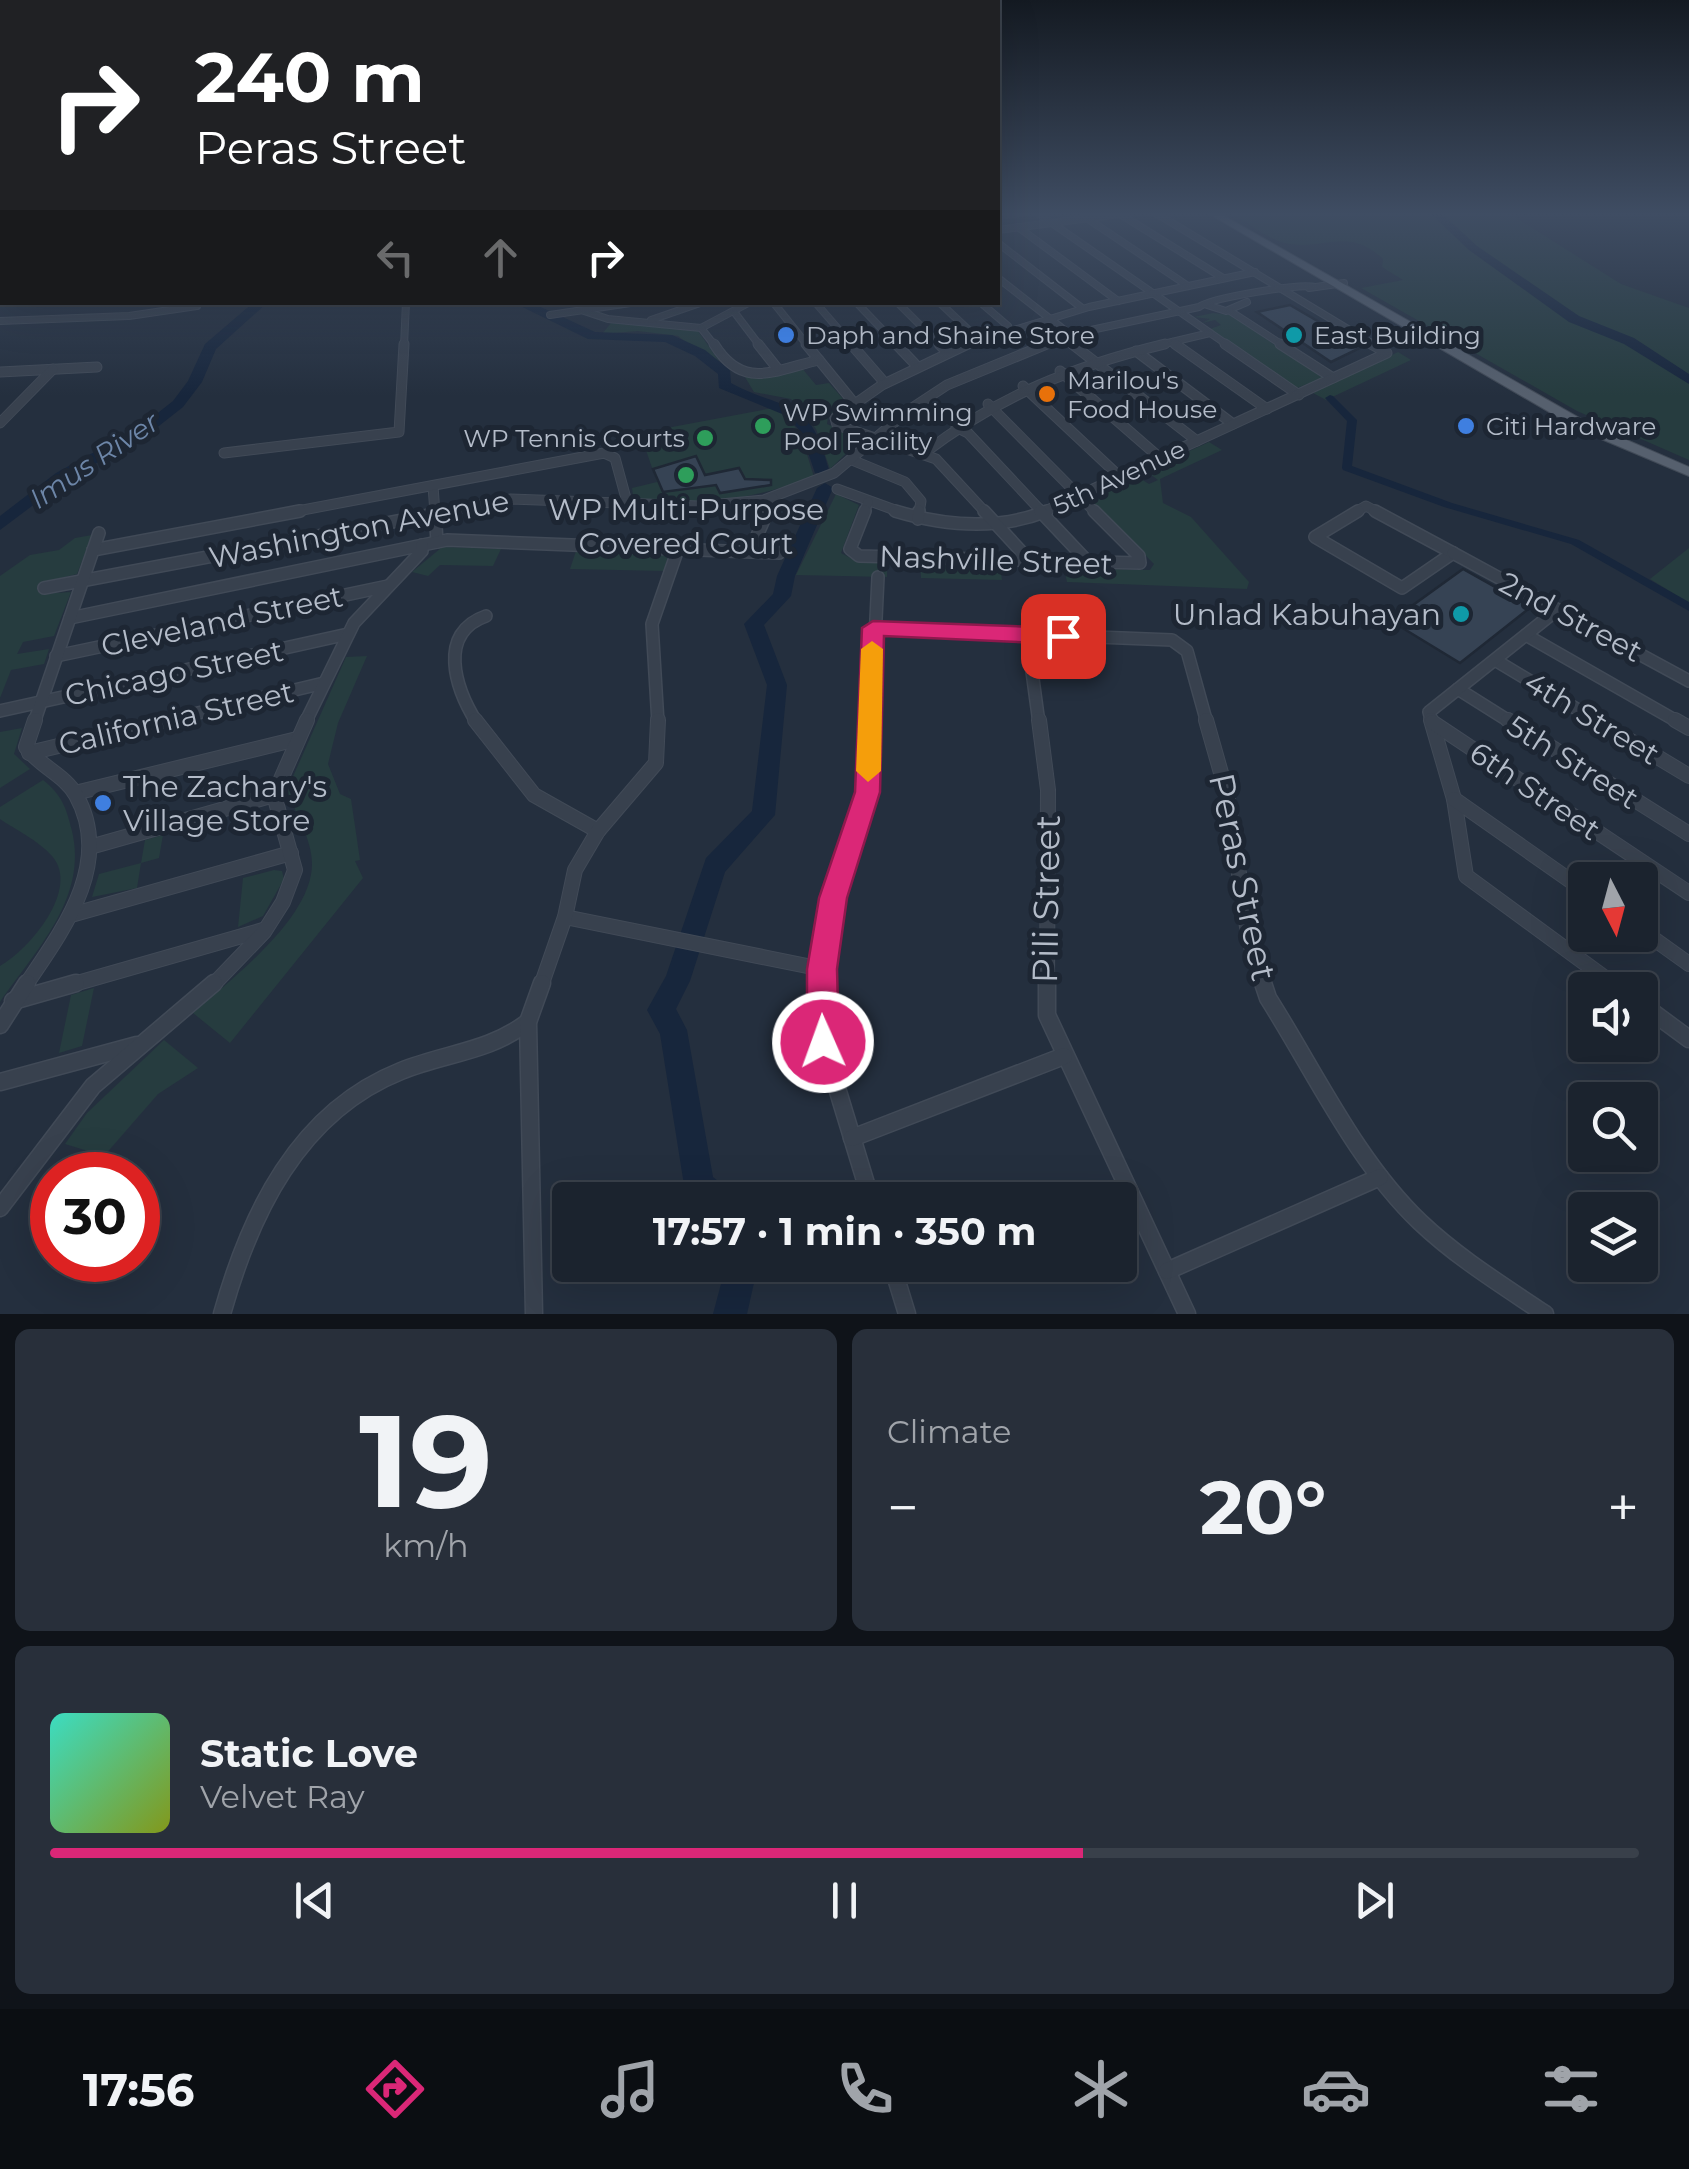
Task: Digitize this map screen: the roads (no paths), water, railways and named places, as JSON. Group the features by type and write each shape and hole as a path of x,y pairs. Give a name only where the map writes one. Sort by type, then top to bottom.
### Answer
{"main road":[{"path":"1324,273 1334,279"},
{"path":"1324,273 1585,427 1689,469"}],"street":[{"path":"1038,273 1082,308"},
{"path":"1081,273 1118,301"},
{"path":"1124,273 1299,395"},
{"path":"1169,273 1188,286"},
{"path":"1215,273 1223,278"},
{"path":"1030,561 943,464 834,422 854,402 884,382 976,337 1044,316 1248,273"},
{"path":"1257,273 1286,290"},
{"path":"1334,279 1233,308 1210,307 1210,299 1286,290 1334,279"},
{"path":"1000,280 1197,441"},
{"name":"5th Avenue","path":"837,489 918,518 957,527 999,526 1042,512 1388,351 1286,290"},
{"path":"1224,299 1334,378"},
{"path":"224,454 399,432 406,305"},
{"path":"550,315 619,305"},
{"path":"646,322 694,305"},
{"path":"584,311 608,319 701,328 746,305"},
{"path":"775,305 854,402"},
{"path":"818,305 884,382"},
{"path":"859,305 915,364"},
{"path":"901,305 945,350"},
{"path":"942,305 976,337"},
{"path":"984,305 1008,326"},
{"path":"0,321 129,316 196,306"},
{"name":"Washington Avenue","path":"44,588 519,498 711,506 773,498 834,473 874,438 958,380 1068,338 1210,307"},
{"path":"735,313 777,368"},
{"path":"701,328 730,366 746,373 819,360"},
{"path":"923,454 988,404 1023,386 1098,360 1210,333"},
{"path":"1173,342 1267,409"},
{"path":"1136,351 1233,424"},
{"path":"0,372 97,367"},
{"path":"0,423 53,369"},
{"path":"1060,371 1160,458"},
{"path":"1023,386 1119,476"},
{"path":"988,404 1079,495"},
{"path":"956,426 968,433 1089,563"},
{"path":"93,550 608,453 615,458 627,502"},
{"path":"852,460 910,485 921,501 918,518"},
{"path":"433,486 436,542"},
{"name":"Nashville Street","path":"868,502 852,554 1140,563 1139,556 1079,495"},
{"path":"750,552 773,498"},
{"name":"2nd Street","path":"1453,553 1402,588 1315,538 1366,506 1453,553 1689,681"},
{"path":"0,1025 71,916 84,885 90,848 76,793 29,753 27,740 99,533"},
{"path":"70,618 436,542 779,553"},
{"path":"0,1208 75,1106 263,930 290,887 295,870 274,796 297,739 348,634 422,551 422,545"},
{"path":"534,1314 528,1022 565,917 574,870 598,831 656,762 660,745 652,624 678,549"},
{"path":"866,1182 823,1042 822,969 833,898 868,792 878,577"},
{"name":"Cleveland Street","path":"56,656 388,586"},
{"path":"1558,610 1429,712 1454,799 1466,876 1597,972"},
{"path":"486,616 466,624 456,637 454,654 458,687 475,720 534,795 598,831"},
{"name":"Peras Street","path":"873,628 1172,640 1186,651 1227,794 1250,940 1268,998 1380,1178 1418,1220 1459,1256 1545,1314"},
{"name":"Chicago Street","path":"0,711 348,634"},
{"name":"Pili Street","path":"1027,634 1048,790 1044,996 1064,1056 1188,1314"},
{"path":"1526,635 1689,728"},
{"name":"4th Street","path":"1495,660 1689,776"},
{"name":"California Street","path":"29,753 324,683"},
{"name":"5th Street","path":"1458,689 1689,834"},
{"name":"6th Street","path":"1432,722 1689,893"},
{"path":"76,793 297,739"},
{"path":"90,848 274,796"},
{"path":"1454,799 1568,879"},
{"path":"71,916 291,853"},
{"path":"565,917 822,969"},
{"path":"13,1000 263,930"},
{"path":"1658,942 1689,964"},
{"path":"1658,1016 1689,1039"},
{"path":"222,1314 230,1278 261,1202 314,1134 370,1086 401,1071 493,1048 528,1022"},
{"path":"0,1082 141,1044"},
{"path":"852,1138 1064,1056"},
{"path":"1167,1271 1380,1178"},
{"path":"897,1282 907,1314"}],"waterway":[{"path":"1509,273 1574,319 1629,341 1689,380"},
{"name":"Imus River","path":"0,525 62,476 145,430 178,404 195,382 210,347 259,305"},
{"path":"525,305 593,336 667,338 700,353 725,373 724,385 792,412 809,432 821,470"},
{"path":"1330,398 1352,420 1347,468 1448,505 1575,542 1689,607"},
{"path":"698,1182 673,1030 661,1010 677,981 715,866 763,815 777,685 754,624 782,596 786,576 825,488"},
{"path":"730,1314 738,1282"}],"place":[{"name":"Daph and Shaine Store","path":"786,335"},
{"name":"East Building","path":"1294,335"},
{"name":"Marilou's Food House","path":"1047,394"},
{"name":"WP Swimming Pool Facility","path":"763,426"},
{"name":"Citi Hardware","path":"1466,426"},
{"name":"WP Tennis Courts","path":"705,438"},
{"name":"WP Multi-Purpose Covered Court","path":"686,475"},
{"name":"Unlad Kabuhayan","path":"1461,614"},
{"name":"The Zachary's Village Store","path":"103,803"}]}
